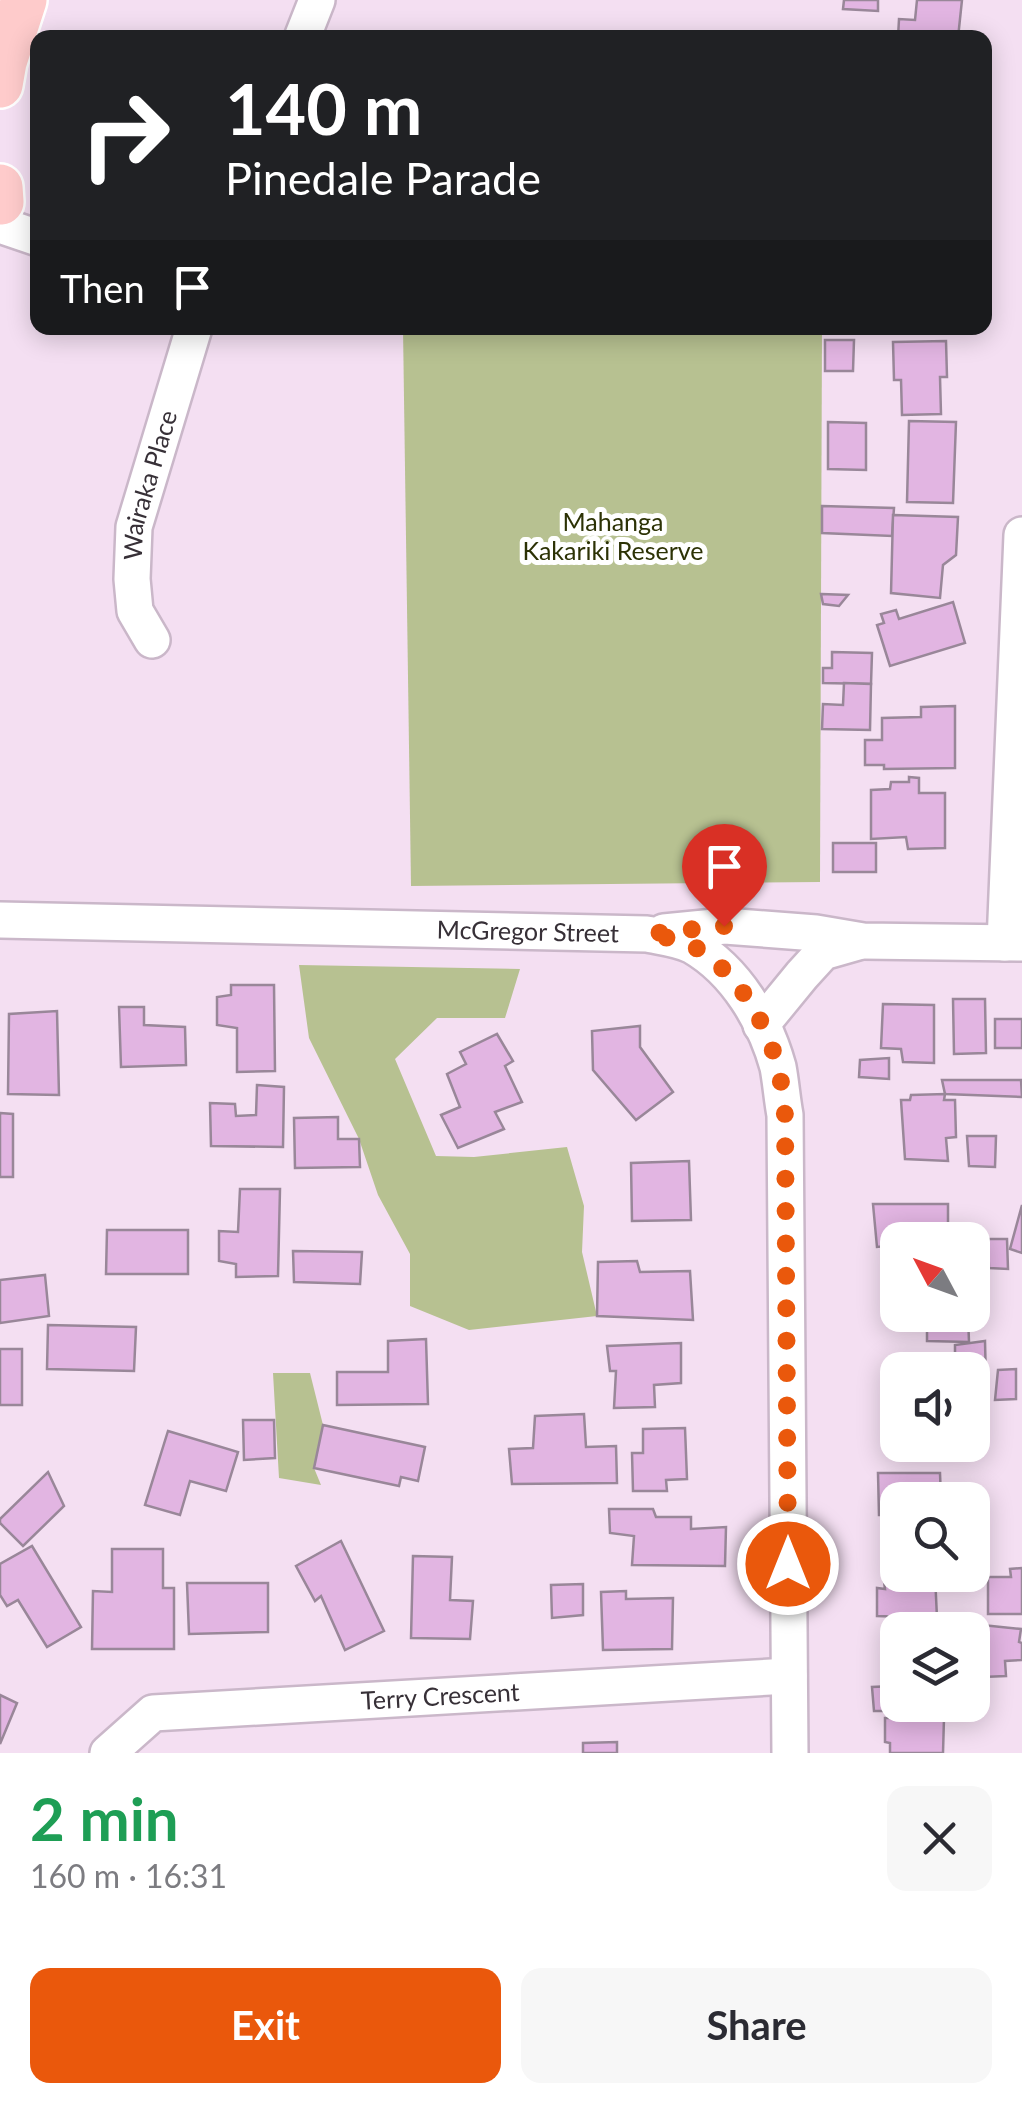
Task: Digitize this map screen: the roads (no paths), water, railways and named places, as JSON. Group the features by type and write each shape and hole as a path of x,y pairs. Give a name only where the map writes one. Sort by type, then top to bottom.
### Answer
{"main road":[{"path":"0,85 24,0"},
{"path":"0,187 0,210"}],"street":[{"path":"305,30 317,0"},
{"path":"0,226 30,235"},
{"name":"Wairaka Place","path":"152,640 135,611 134,527 192,335"},
{"path":"647,934 724,926 864,941 1014,943 1022,535"},
{"name":"McGregor Street","path":"0,920 647,934 691,945 722,969 744,993 761,1024 778,1066 785,1115 790,1753"},
{"path":"761,1024 823,952 864,941"},
{"name":"Terry Crescent","path":"108,1753 153,1713 790,1676"}],"park label":[{"name":"Mahanga Kakariki Reserve","path":"613,536"}]}
